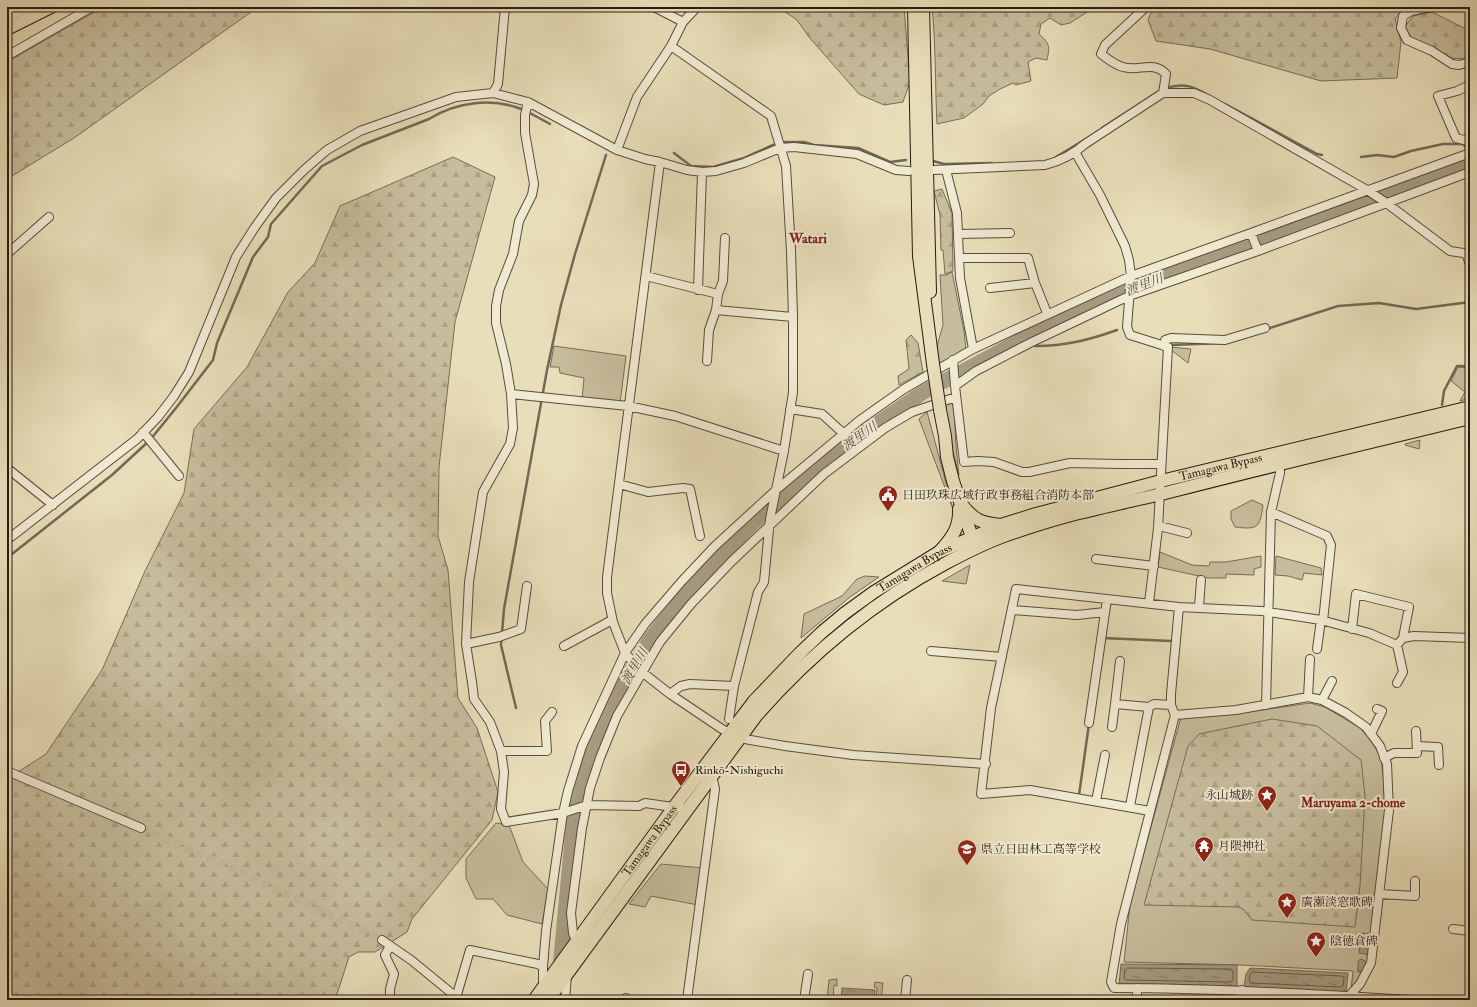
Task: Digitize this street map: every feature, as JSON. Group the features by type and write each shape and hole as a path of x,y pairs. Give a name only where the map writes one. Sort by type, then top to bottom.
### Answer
{"highway":[{"path":"7,16 25,7"},
{"path":"7,29 51,7"},
{"path":"914,7 919,256 930,345 947,457 959,500 974,543"},
{"path":"923,7 930,257 930,345"},
{"name":"Tamagawa Bypass","path":"534,1000 568,952 581,944 687,809 712,775 754,701 800,653 845,613 874,592 939,552 1003,536 1083,512 1161,494 1279,458 1470,407"},
{"name":"Tamagawa Bypass","path":"548,1000 567,972 581,944 674,807 734,735 802,667 849,626 871,609 1001,525 1081,501 1161,481 1470,418"},
{"path":"959,500 970,514 978,520 987,524 1001,525"},
{"path":"939,552 950,541 959,523 959,500"}],"street":[{"path":"7,56 92,7"},
{"path":"493,93 498,84 505,7"},
{"path":"654,7 683,22"},
{"path":"617,150 637,98 671,46 683,22 697,7"},
{"path":"1146,7 1105,45 1101,54 1123,68 1154,66 1160,69 1166,74 1163,89"},
{"path":"1431,7 1411,11 1403,16 1401,28 1408,40 1432,51 1452,64 1459,65 1470,62"},
{"path":"671,46 771,116 786,166 791,251 793,392 784,451 770,522 764,582 758,592 734,686 729,718"},
{"path":"1470,85 1457,91 1438,96 1456,138 1470,144"},
{"path":"933,170 1045,165 1054,163 1076,152 1085,144 1163,89 1194,93 1210,100 1367,190 1386,202 1450,251 1468,254 1470,265"},
{"path":"7,540 137,439 146,436 174,396 188,372 236,257 255,227 276,198 304,170 327,150 360,131 456,96 493,93 527,104 617,150 686,170 702,172 716,171 744,163 779,145 856,154 896,170 909,171"},
{"path":"527,104 525,115 525,133 534,184 532,195 519,220 513,254 499,290 496,306 496,323 511,394 512,428 510,444 483,492 469,582 466,644 474,699 490,722 501,751 504,772 501,809 506,822 563,813 587,805 639,806 645,803 687,809"},
{"path":"1076,152 1125,246 1131,276 1127,327 1130,335 1168,347 1161,464 1161,494 1149,603"},
{"path":"543,988 546,931 563,813 582,746 625,653 645,624 714,546 776,490 860,420 904,389 972,348 1131,276 1251,234 1470,152"},
{"path":"660,162 607,578 607,593 612,620 625,653 642,672 670,694 734,735 785,746 853,754 986,764"},
{"path":"946,170 957,213 960,278 972,348"},
{"path":"698,290 702,172"},
{"path":"955,386 976,371 1030,342 1129,296 1258,251 1386,202 1470,172"},
{"path":"7,254 49,217"},
{"path":"958,234 1010,233"},
{"path":"1251,234 1258,251"},
{"path":"707,361 709,330 716,310 718,294 723,282 725,238"},
{"path":"959,258 1028,258 1035,283 1047,313"},
{"path":"646,276 718,294"},
{"path":"990,288 1035,283"},
{"path":"716,310 793,317"},
{"path":"1164,346 1165,340 1171,338 1225,340 1265,328"},
{"path":"953,360 964,462 994,462 1022,472 1029,472 1070,463 1128,465 1161,464"},
{"path":"511,394 628,406 674,416 784,451"},
{"path":"581,944 573,933 571,913 581,834 590,788 609,734 660,642 691,604 770,522 824,474 886,428 917,410 956,397"},
{"path":"790,409 822,414 844,434"},
{"path":"146,436 179,476"},
{"path":"1266,705 1271,512 1280,472 1279,458"},
{"path":"7,468 53,505"},
{"path":"619,484 648,492 682,488 690,489 700,536"},
{"path":"1271,512 1328,536 1331,545 1317,649"},
{"path":"1158,526 1187,533"},
{"path":"1096,559 1154,566"},
{"path":"1199,608 1201,580"},
{"path":"466,644 502,636 521,629 527,586"},
{"path":"1150,811 1130,806 1030,790 981,794 986,764 991,708 1016,589 1199,608 1268,612 1322,620 1369,633 1398,646"},
{"path":"1352,629 1356,594 1409,607 1403,638 1398,646 1403,672 1397,683"},
{"path":"1089,723 1107,599"},
{"path":"1180,606 1170,705 1175,715 1121,924 1111,982 1114,988 1242,990 1349,998 1410,1000"},
{"path":"1012,610 1077,615 1105,612"},
{"path":"564,646 612,620"},
{"path":"1403,638 1414,636 1470,638"},
{"path":"931,650 1002,657"},
{"path":"1308,697 1310,659"},
{"path":"1112,727 1120,661"},
{"path":"1322,700 1332,680"},
{"path":"670,694 681,686 690,684 734,686"},
{"path":"1175,715 1236,710 1308,697 1322,700 1346,713 1366,727 1380,746 1387,764 1389,810 1371,963 1360,984 1349,998"},
{"path":"1115,704 1149,708"},
{"path":"1130,806 1149,708 1154,704 1170,705"},
{"path":"1371,734 1382,711 1377,709"},
{"path":"501,751 547,751 545,721 552,712"},
{"path":"1384,758 1394,753 1417,753 1416,731"},
{"path":"1417,746 1438,747 1439,765"},
{"path":"1096,801 1105,756"},
{"path":"7,771 141,828"},
{"path":"687,1000 715,789 715,782 712,775"},
{"path":"1379,894 1415,896 1416,881"},
{"path":"1453,929 1470,931"},
{"path":"382,940 411,960 458,999 470,950 538,964 543,967"},
{"path":"390,946 385,955 394,974 390,989 390,1000"},
{"path":"565,1000 567,972"},
{"path":"804,1000 808,974"},
{"path":"905,1000 907,980"},
{"path":"1137,1000 1138,988"},
{"path":"1241,1000 1242,990"}],"green space":[{"path":"103,7 258,7 74,138 7,179 7,62"},
{"path":"778,7 904,7 910,82 903,102 884,105 859,94 809,37 797,20"},
{"path":"932,7 1095,7 1070,23 1061,25 1050,18 1041,24 1039,34 1047,43 1049,48 1048,55 1047,60 1036,58 1028,62 1031,81 1016,85 1013,83 1000,89 989,96 983,104 964,118 937,124"},
{"path":"1153,7 1405,7 1395,19 1401,42 1397,78 1321,81 1210,49 1156,41 1148,20"},
{"path":"1432,12 1470,31 1470,59 1451,58 1413,39 1404,28 1413,16"},
{"path":"453,157 495,177 455,322 439,467 438,536 448,570 458,698 477,728 498,792 492,820 412,919 407,932 375,952 358,952 349,957 335,1000 7,1000 7,779 46,754 102,670 145,571 184,493 194,429 247,367 288,292 315,263 340,206"},
{"path":"942,189 952,213 953,271 945,274 943,250 941,250 940,215 934,191"},
{"path":"952,272 964,331 966,349 938,364 936,350 943,325 940,275 946,275"},
{"path":"911,335 918,343 923,372 899,385 898,376 909,369 906,340"},
{"path":"554,346 626,356 620,403 582,399 584,378 560,373 559,367 550,367"},
{"path":"1170,347 1191,349 1188,363 1170,349"},
{"path":"1458,367 1470,368 1470,398 1460,401 1465,392 1451,381"},
{"path":"952,403 954,407 959,475 950,441 944,404"},
{"path":"927,412 953,509 919,419"},
{"path":"1420,440 1419,449 1405,445 1405,444"},
{"path":"1252,500 1263,505 1259,522 1254,527 1235,527 1231,519 1231,511"},
{"path":"1160,552 1192,565 1209,566 1210,562 1226,562 1261,556 1261,567 1254,569 1254,575 1226,574 1226,578 1208,578 1158,567"},
{"path":"1276,556 1321,568 1322,575 1304,573 1302,580 1288,576 1275,575"},
{"path":"970,565 966,584 942,581"},
{"path":"865,576 879,577 850,597 801,638 804,614 842,596 857,579"},
{"path":"1310,703 1325,707 1360,728 1371,740 1381,758 1384,781 1385,814 1369,963 1359,981 1351,990 1353,971 1241,965 1124,962 1130,904 1181,717 1235,714"},
{"path":"1272,719 1317,726 1361,760 1365,796 1360,886 1355,927 1252,920 1244,910 1239,907 1144,905 1188,746 1199,734"},
{"path":"496,823 509,825 523,862 548,889 542,924 507,915 493,899 476,899 466,878 466,859"},
{"path":"661,864 703,868 698,905 651,896 645,907 629,904"},
{"path":"837,979 837,986 834,985 833,1000 827,1000 829,980"},
{"path":"875,982 883,983 881,1000 876,1000 877,988 874,987"}],"water":[{"path":"1361,933 1373,934 1371,955 1359,953"},
{"path":"1361,959 1367,964 1362,972 1358,972 1358,961"},
{"path":"1121,964 1237,965 1237,986 1119,984"},
{"path":"1250,968 1348,973 1346,992 1244,987 1246,974"},
{"path":"842,988 875,990 874,1000 841,1000"}],"waterway":[{"path":"1166,88 1179,85 1189,86 1210,96"},
{"path":"1102,128 1161,90"},
{"path":"7,558 112,475 150,440 176,408 213,360 217,343 253,257 268,237 271,224 322,166 362,145 463,105 475,103 500,104 524,110"},
{"path":"1225,104 1317,154 1322,155"},
{"path":"528,112 550,124"},
{"path":"1056,157 1084,140"},
{"path":"674,153 691,166 713,167 744,158 773,145 785,142 804,142 814,145 858,148 890,162 906,160"},
{"path":"1361,157 1377,155 1394,157 1411,151 1443,144 1463,144 1467,148"},
{"path":"516,708 501,645 504,609 547,370 561,305 575,254 606,155"},
{"path":"933,161 944,164 992,163"},
{"name":"渡里川","path":"557,1000 574,819 593,750 626,679 651,638 693,585 754,522 826,459 922,393 1021,340 1125,291 1470,164"},
{"path":"1267,329 1338,306 1379,303 1416,309 1470,302"},
{"path":"1035,346 1077,342 1117,330"},
{"path":"1171,345 1223,343"},
{"path":"1442,405 1444,391 1457,366 1470,366"},
{"path":"1103,638 1171,641"},
{"path":"7,651 10,654"},
{"path":"1079,795 1089,724"}],"tunnel":[{"path":"141,828 234,869 382,940"}],"place":[{"name":"日田玖珠広域行政事務組合消防本部","path":"888,512"},
{"name":"Rinkō-Nishiguchi","path":"681,787"},
{"name":"永山城跡","path":"1267,812"},
{"name":"月隈神社","path":"1204,863"},
{"name":"県立日田林工高等学校","path":"967,866"},
{"name":"廣瀬淡窓歌碑","path":"1287,919"},
{"name":"陰徳倉碑","path":"1316,958"}],"district":[{"name":"Watari","path":"808,238"},
{"name":"Maruyama 2-chome","path":"1353,802"}]}
